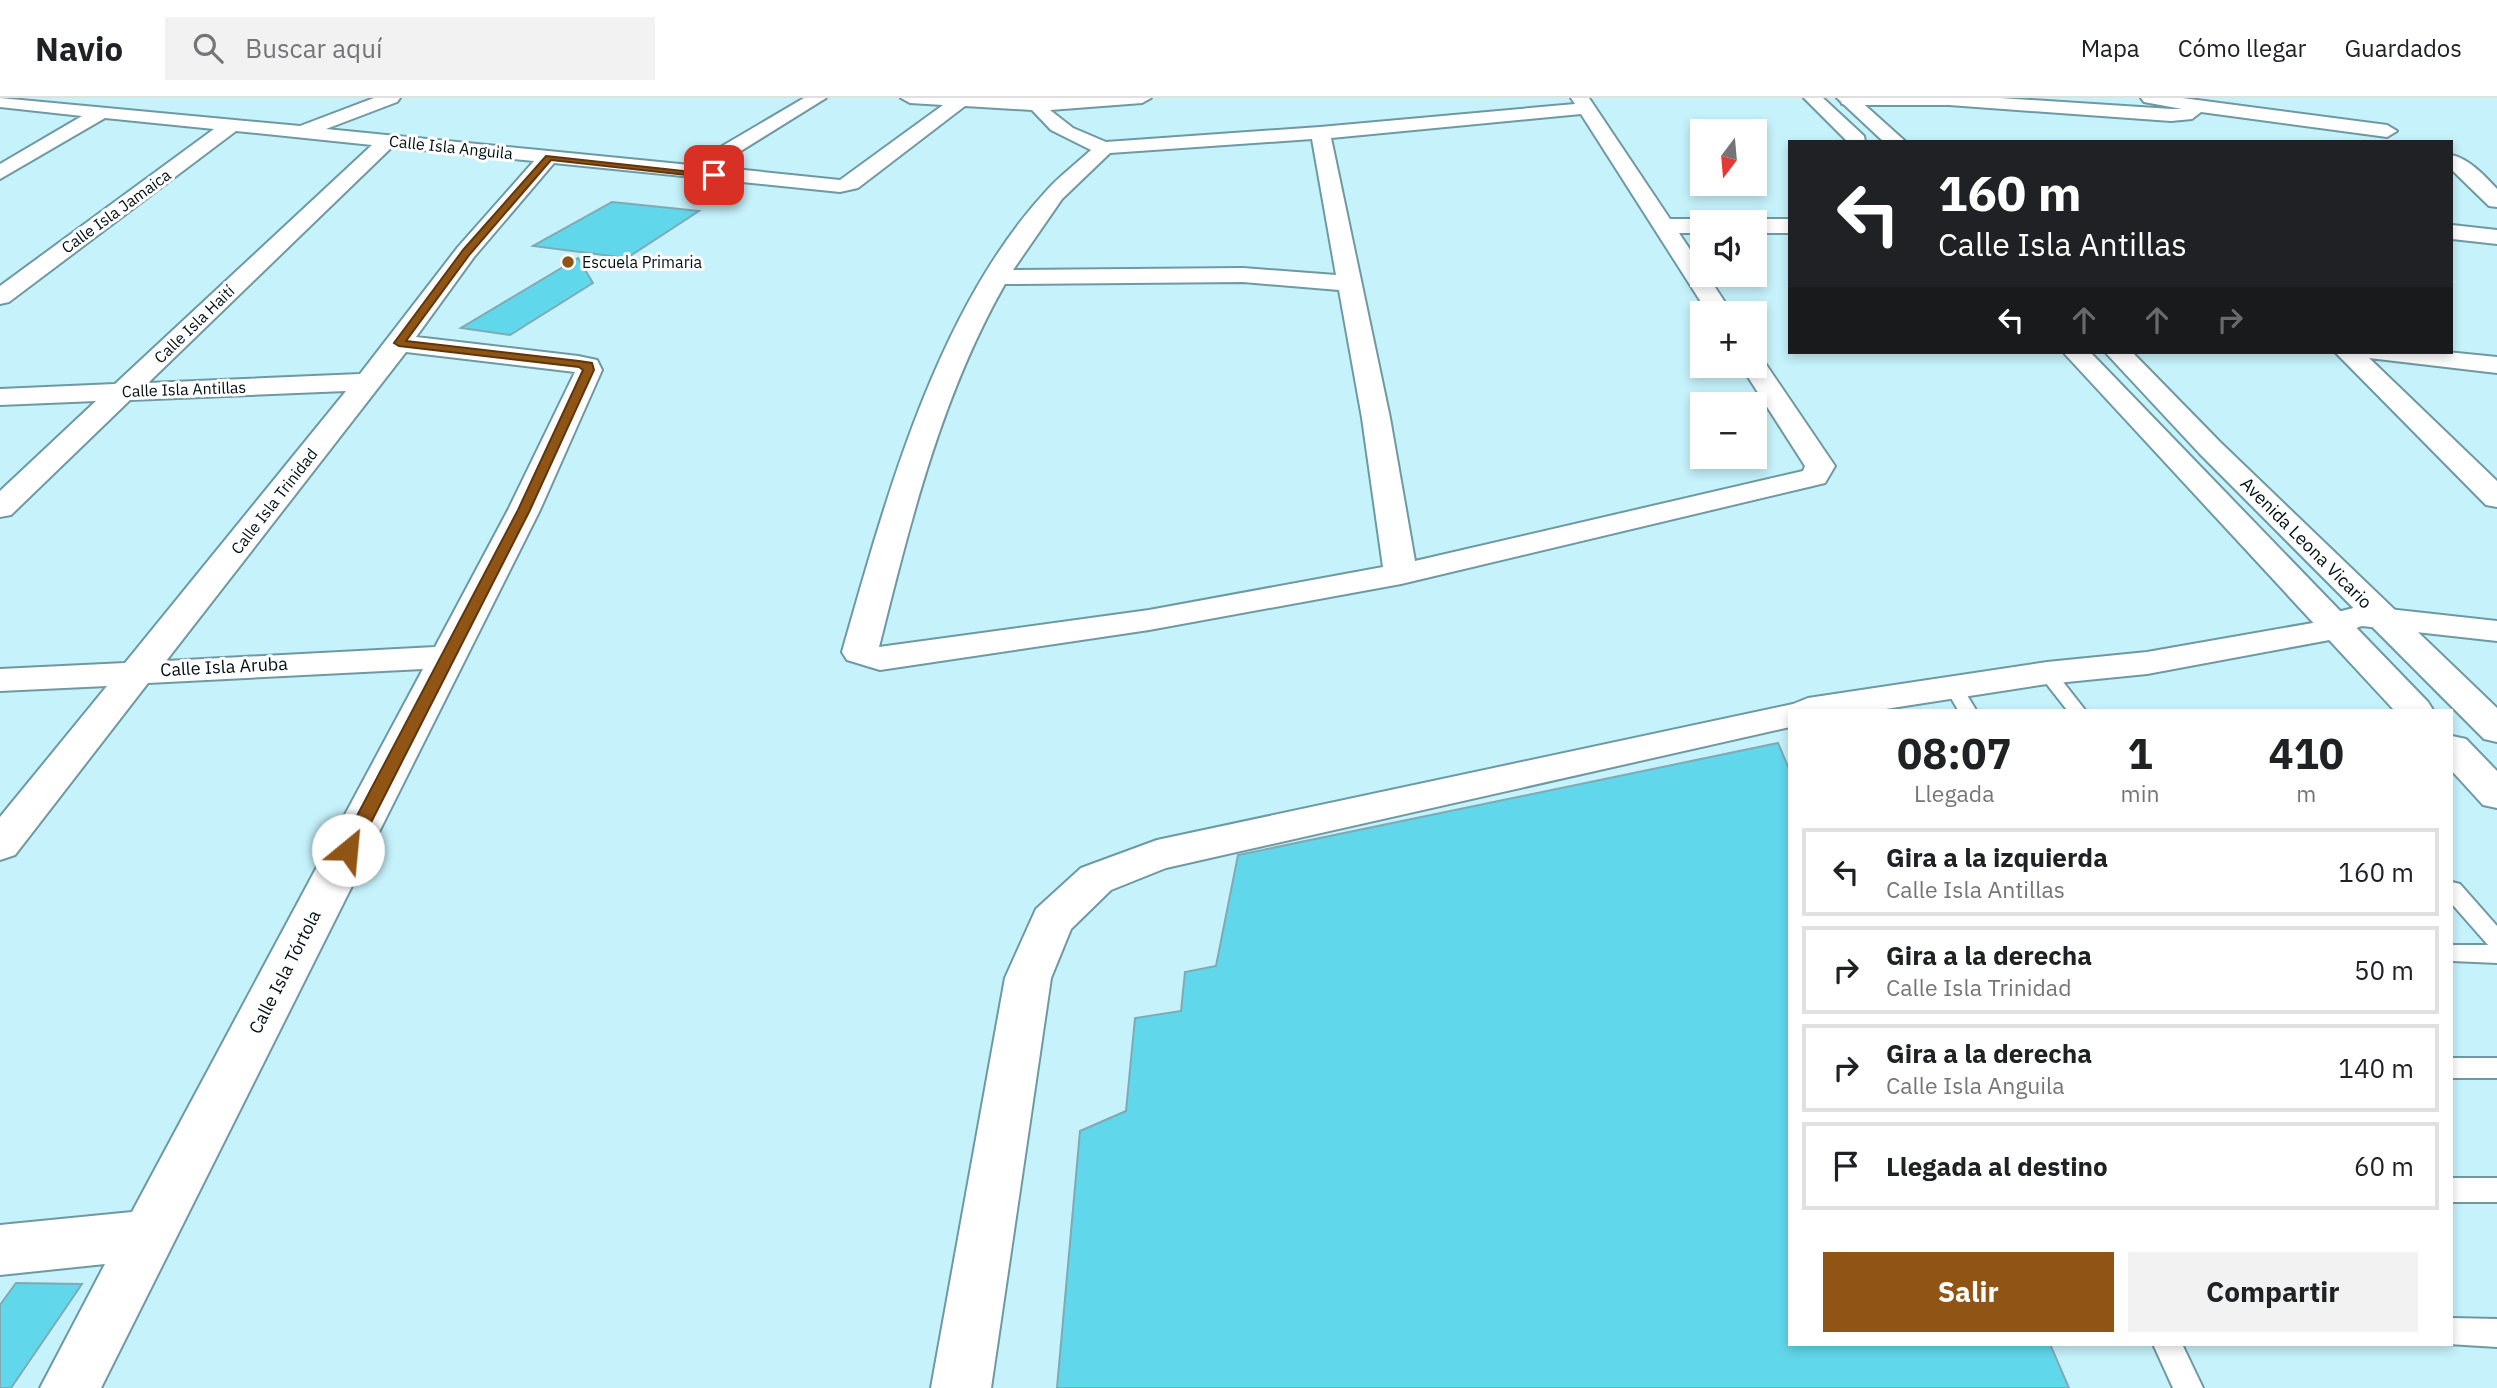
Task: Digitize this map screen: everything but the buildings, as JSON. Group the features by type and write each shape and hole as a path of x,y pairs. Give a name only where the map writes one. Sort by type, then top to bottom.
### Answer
{"street":[{"path":"5,105 46,98"},
{"path":"299,132 391,98"},
{"path":"691,173 817,98"},
{"path":"910,98 1038,105 1142,98"},
{"path":"1813,98 1857,140"},
{"path":"2150,98 2393,133 2348,106"},
{"path":"1847,99 1948,99 2171,115 2185,115 2197,106"},
{"path":"1847,99 1894,140"},
{"name":"Calle Isla Anguila","path":"5,105 846,186 959,102"},
{"path":"1038,105 1042,114 1078,138 1104,148 1320,133 1583,103 1712,301"},
{"path":"169,119 208,106"},
{"path":"0,173 100,113"},
{"path":"2304,121 2316,140"},
{"name":"Calle Isla Jamaica","path":"0,297 232,125"},
{"path":"1320,133 1347,283 1376,418 1401,574"},
{"name":"Calle Isla Haití","path":"0,508 387,141"},
{"path":"1104,148 1081,166 1040,214 996,277 947,375 898,510 860,652 880,659 894,657 1149,620 1401,574 1814,477 1819,466 1762,378"},
{"name":"Calle Isla Trinidad","path":"0,845 399,343 466,252 548,157"},
{"path":"2453,162 2477,180 2497,201"},
{"path":"1663,226 1690,226"},
{"path":"1767,226 1788,226"},
{"path":"2453,233 2497,237"},
{"path":"996,277 1244,275 1347,283"},
{"name":"Calle Isla Tórtola","path":"70,1388 524,510 589,370 588,366 399,343"},
{"name":"Avenida Leona Vicario","path":"2078,354 2413,709"},
{"name":"Avenida Leona Vicario","path":"2120,354 2210,448 2497,730"},
{"path":"2350,354 2497,498"},
{"path":"2419,354 2497,365"},
{"name":"Calle Isla Antillas","path":"0,397 368,382"},
{"path":"1820,709 1960,698 2048,673 2147,663 2335,629 2342,621 2361,616 2497,631"},
{"name":"Calle Isla Aruba","path":"0,680 448,657"},
{"path":"961,1388 1028,978 1052,920 1096,879 1157,855 1788,715"},
{"path":"2453,749 2497,794"},
{"path":"0,1250 148,1235"}],"lane":[{"path":"2048,673 2075,709"},
{"path":"2453,891 2497,941"},
{"path":"2453,953 2497,954"},
{"path":"2453,1068 2497,1069"},
{"path":"2453,1190 2497,1190"},
{"path":"2453,1332 2497,1334"},
{"path":"2168,1346 2188,1388"}],"place":[{"name":"Escuela Primaria","path":"568,262"}],"route":[{"path":"348,850 524,510 589,370 588,366 579,364 399,343 466,252 548,157 714,175"}]}
